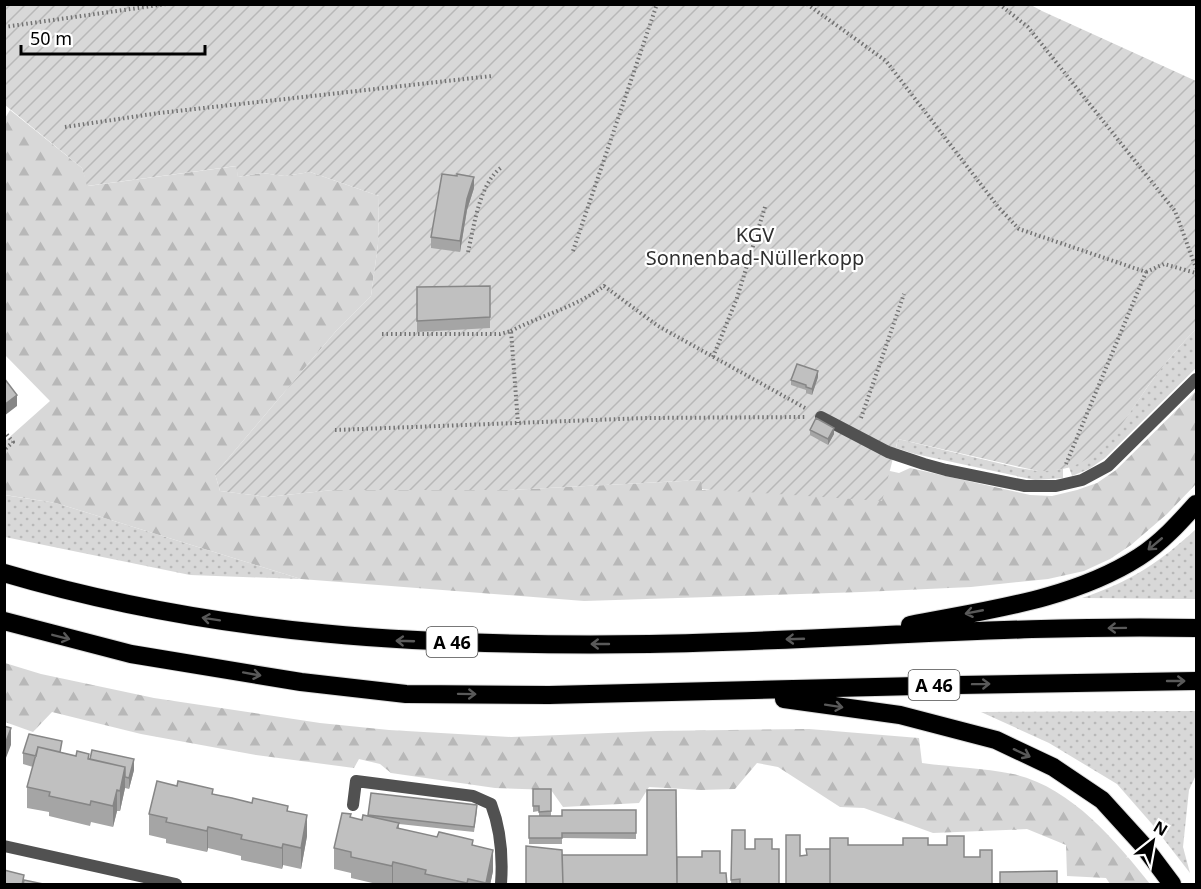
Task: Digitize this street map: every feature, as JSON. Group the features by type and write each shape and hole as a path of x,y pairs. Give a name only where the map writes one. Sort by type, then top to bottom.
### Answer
{"highway":[{"path":"854,636 1018,604 1071,589 1140,557 1175,528 1197,504"},
{"name":"A 46","path":"4,573 55,588 158,610 266,628 382,640 502,645 640,644 1017,630 1197,628"},
{"name":"A 46","path":"4,621 131,654 301,682 394,692 549,695 970,684 1197,681"},
{"path":"671,693 797,700 900,716 996,740 1053,767 1102,800 1142,844 1172,885"}],"street":[{"path":"821,417 888,452 946,470 1025,486 1041,487 1070,484 1092,476 1108,466 1197,379"},
{"path":"353,805 356,781 473,795 491,804 498,821 502,852 501,885"},
{"path":"4,846 176,885"}],"path":[{"path":"4,27 166,4"},
{"path":"573,251 657,4"},
{"path":"807,4 886,62 999,208 1019,229 1146,272 1164,264 1197,273"},
{"path":"999,4 1028,27 1175,212 1197,268"},
{"path":"65,127 159,113 492,76"},
{"path":"468,252 480,203 496,171 502,167"},
{"path":"713,357 737,298 765,207"},
{"path":"1070,484 1066,465 1146,272"},
{"path":"382,334 500,334 589,297 604,286 649,321 787,397"},
{"path":"855,435 904,294"},
{"path":"511,331 518,423"},
{"path":"335,430 646,418 821,417"},
{"path":"4,431 13,442 4,450"}],"green space":[{"name":"KGV Sonnenbad-Nüllerkopp","path":"5,5 1031,5 1196,81 1196,329 1159,372 1112,437 1090,457 1078,464 1058,470 1038,471 898,439 882,501 702,489 701,480 509,490 333,490 267,497 220,491 215,474 336,331 371,296 378,244 379,196 310,172 285,176 262,173 238,177 236,166 87,186 82,168 5,105"},
{"path":"10,110 82,168 88,186 237,166 238,177 262,173 285,176 310,172 379,196 378,244 371,296 336,331 215,474 220,491 267,497 333,490 509,490 702,480 702,490 890,471 899,473 910,468 1030,495 1052,496 1097,483 1116,470 1196,391 1196,484 1167,514 1131,545 1110,559 1084,571 1048,579 971,587 584,601 301,579 56,503 5,495 4,442 50,401 5,355 4,120"},
{"path":"1196,329 1196,368 1105,458 1089,469 1072,476 1069,467 1083,460 1107,441 1164,365"},
{"path":"898,439 1019,468 1038,471 1063,469 1063,478 1035,480 915,454 896,448"},
{"path":"4,495 56,503 301,579 190,575 5,537"},
{"path":"1196,529 1196,599 1082,598 1115,585 1143,570"},
{"path":"5,663 41,674 154,698 320,723 389,730 511,737 657,731 809,729 919,738 922,763 1013,774 1054,790 1073,803 1107,833 1150,884 1110,884 1106,878 1067,876 1066,845 1027,829 933,833 864,808 840,807 778,767 757,763 735,789 649,787 639,803 563,807 551,790 495,788 391,773 380,764 359,759 354,768 256,755 141,734 52,712 33,732 5,722"},
{"path":"1196,711 1196,775 1189,790 1183,847 1190,873 1117,784 1049,743 981,712"}],"building":[{"path":"442,174 474,177 467,199 460,241 431,237"},
{"path":"490,286 490,317 417,321 417,287"},
{"path":"797,364 818,371 812,389 791,380"},
{"path":"4,378 17,395 4,405"},
{"path":"816,418 834,428 828,439 810,430"},
{"path":"4,726 11,728 4,747"},
{"path":"29,734 62,741 60,752 38,747 36,756 23,753"},
{"path":"38,747 76,756 77,751 89,754 88,759 125,767 120,791 117,790 113,806 91,801 90,805 49,796 50,792 27,787"},
{"path":"92,750 134,759 129,778 125,777 125,767 90,759"},
{"path":"157,781 177,786 178,781 213,789 212,794 252,803 253,798 288,806 287,811 307,815 301,848 283,844 282,848 241,839 242,835 208,827 207,831 166,822 167,818 149,814"},
{"path":"533,789 551,789 551,811 539,812 539,806 533,806"},
{"path":"647,790 676,790 677,885 563,885 562,855 647,855"},
{"path":"371,793 477,805 474,827 368,815"},
{"path":"562,810 636,810 636,833 562,833 562,838 529,838 529,816 562,816"},
{"path":"342,813 351,814 350,817 362,820 363,815 399,823 397,828 437,837 439,832 473,840 472,845 493,850 486,883 468,879 467,883 425,874 426,870 393,862 392,866 351,857 351,852 334,848"},
{"path":"732,830 745,830 745,849 755,849 755,839 772,839 772,849 779,849 779,885 740,885 740,879 731,880"},
{"path":"786,835 800,835 800,856 807,855 806,849 830,849 830,885 786,885"},
{"path":"947,836 964,836 964,857 980,857 980,850 992,850 992,885 830,885 830,838 848,838 848,845 903,845 903,838 928,838 928,845 947,845"},
{"path":"526,846 562,850 563,885 526,885"},
{"path":"702,851 720,851 720,873 726,873 727,885 677,885 677,857 702,857"},
{"path":"4,870 24,875 22,885 4,885"},
{"path":"1057,871 1057,885 1000,885 1000,872"},
{"path":"24,880 48,885 23,885"}]}
